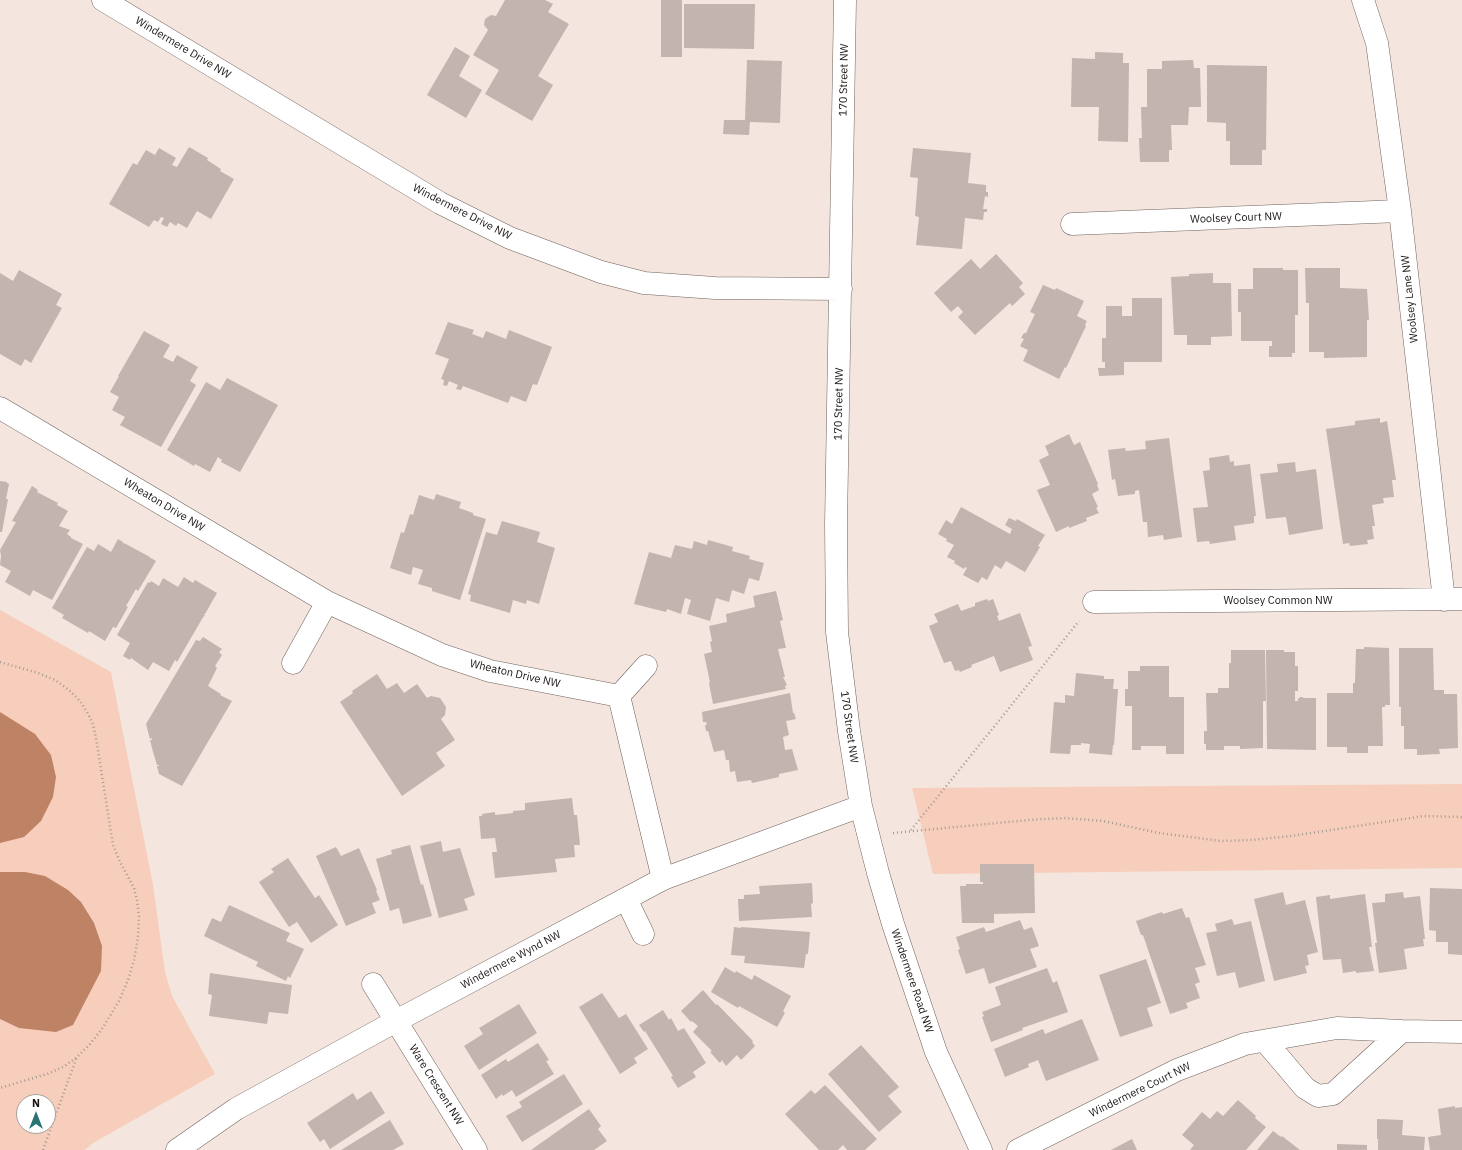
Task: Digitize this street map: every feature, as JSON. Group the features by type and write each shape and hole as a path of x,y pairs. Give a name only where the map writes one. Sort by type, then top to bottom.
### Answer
{"street":[{"name":"Windermere Drive NW","path":"103,0 440,203 510,238 601,272 644,283 715,288 841,289"},
{"name":"170 Street NW","path":"845,0 836,524 837,632 849,731 861,806"},
{"name":"Woolsey Lane NW","path":"1363,0 1376,43 1453,599"},
{"name":"Woolsey Court NW","path":"1072,224 1400,211"},
{"name":"Wheaton Drive NW","path":"0,408 327,602 449,658 490,670 619,696"},
{"name":"Woolsey Common NW","path":"1094,602 1453,599"},
{"path":"293,663 327,602"},
{"path":"646,666 619,696 663,879"},
{"name":"Windermere Road NW","path":"861,806 892,924 936,1052 981,1150"},
{"name":"Windermere Wynd NW","path":"177,1150 236,1109 396,1021 663,879 861,806"},
{"path":"626,899 643,934"},
{"path":"373,984 396,1021"},
{"name":"Ware Crescent NW","path":"396,1021 476,1150"},
{"name":"Windermere Court NW","path":"1018,1150 1177,1070 1245,1044 1337,1028 1462,1032"},
{"path":"1265,1041 1305,1088 1318,1096 1333,1094 1402,1031"}],"path":[{"path":"911,831 1094,602"},
{"path":"0,662 38,673 55,680 80,701 87,712 93,724 96,738 113,845 134,888 139,916 138,937 134,960 128,980 119,1001 102,1029 90,1044 76,1058 63,1067 47,1074 0,1088"},
{"path":"868,837 911,831 1064,818 1103,821 1159,833 1221,841 1251,840 1291,836 1424,816 1462,817"},
{"path":"43,1150 76,1058"}],"shaded area":[{"path":"0,610 111,672 153,885 165,972 172,996 215,1074 93,1143 85,1150 0,1150"},
{"path":"0,712 35,734 51,755 56,777 53,797 41,821 24,837 0,843"},
{"path":"1462,784 1462,868 933,874 912,788"},
{"path":"0,872 25,872 45,876 68,890 81,902 94,923 102,946 101,971 73,1025 56,1032 19,1028 0,1019"}],"building":[{"path":"505,0 545,0 553,4 548,12 569,24 538,76 553,85 532,121 485,94 499,70 473,55 488,30 484,25 485,19 491,15 496,16"},
{"path":"661,0 682,0 682,57 661,57"},
{"path":"684,4 755,4 754,49 684,48"},
{"path":"455,47 470,56 459,76 482,90 466,118 427,95"},
{"path":"1095,52 1123,53 1123,63 1129,63 1128,142 1098,141 1099,107 1071,107 1072,58 1095,59"},
{"path":"747,60 782,61 780,123 750,122 749,135 723,134 724,120 745,120"},
{"path":"1193,60 1194,68 1200,68 1201,107 1189,107 1188,125 1171,125 1172,150 1169,150 1169,162 1140,162 1139,138 1142,138 1141,107 1147,107 1147,69 1162,69 1162,61"},
{"path":"1207,65 1267,66 1266,150 1262,150 1262,165 1230,165 1230,141 1226,141 1226,123 1207,122"},
{"path":"189,147 208,158 207,160 221,169 220,171 234,179 211,219 197,211 187,228 178,223 176,226 170,222 167,227 161,224 164,218 161,217 158,222 154,220 149,227 109,204 133,163 137,165 146,150 155,155 159,148 176,158 172,165 177,167"},
{"path":"913,148 971,153 968,183 986,185 988,197 985,196 983,209 987,209 987,212 984,212 983,220 965,218 962,249 916,245 919,217 915,216 918,178 910,177"},
{"path":"996,254 1023,283 1019,287 1025,294 1012,306 1010,303 975,335 958,317 963,312 958,306 951,312 934,293 971,259 980,269"},
{"path":"1253,268 1283,268 1283,270 1298,270 1298,315 1295,315 1295,353 1292,353 1292,357 1269,357 1269,346 1272,346 1272,341 1241,341 1241,312 1238,312 1238,289 1253,289"},
{"path":"1305,268 1340,268 1340,288 1367,289 1369,320 1367,320 1367,357 1324,358 1324,352 1309,352 1309,303 1306,303"},
{"path":"19,270 62,294 56,305 62,308 31,363 25,359 21,366 0,354 0,273 13,281"},
{"path":"1213,273 1213,283 1231,283 1232,336 1211,337 1211,345 1187,345 1187,335 1174,335 1171,277 1189,276 1189,274"},
{"path":"1043,285 1055,290 1056,288 1084,301 1077,316 1087,321 1086,326 1066,368 1065,367 1059,379 1023,361 1028,350 1020,346 1024,339 1021,338 1024,333 1026,333 1035,314 1030,312"},
{"path":"1132,298 1162,298 1162,362 1124,362 1124,375 1099,376 1098,368 1105,368 1105,362 1102,362 1102,338 1106,338 1106,306 1122,306 1122,316 1132,316"},
{"path":"448,322 474,330 472,334 483,338 486,331 506,339 509,330 552,347 537,385 533,384 526,402 511,396 508,403 463,386 461,390 456,389 458,385 449,381 447,386 443,385 444,380 441,379 449,359 435,354"},
{"path":"144,331 170,345 163,357 173,362 177,355 198,367 190,381 196,385 161,447 120,425 125,417 112,410 119,397 110,392"},
{"path":"227,378 278,405 240,472 221,462 222,460 218,457 210,472 195,464 194,466 167,450 206,382 220,390"},
{"path":"1380,418 1380,423 1387,421 1396,480 1392,480 1394,497 1383,498 1384,503 1372,505 1375,526 1372,526 1374,539 1367,540 1368,544 1350,546 1349,543 1343,544 1326,429 1355,425 1355,421"},
{"path":"1069,434 1074,445 1080,442 1098,484 1099,490 1092,494 1099,513 1086,518 1087,521 1069,528 1069,526 1056,532 1037,490 1050,485 1039,460 1049,455 1045,446"},
{"path":"1169,438 1182,537 1164,540 1163,535 1148,537 1147,522 1143,522 1139,490 1135,491 1135,494 1118,496 1115,479 1112,480 1108,450 1125,448 1126,451 1146,449 1145,441"},
{"path":"1229,455 1230,462 1234,461 1234,466 1250,464 1256,516 1254,516 1254,523 1234,526 1236,540 1210,544 1209,541 1197,542 1193,508 1208,507 1203,471 1210,470 1209,458"},
{"path":"1295,462 1296,472 1316,469 1323,529 1289,535 1286,517 1266,519 1260,474 1278,472 1277,464"},
{"path":"0,481 7,482 9,484 2,532 0,532"},
{"path":"32,486 38,490 37,492 58,503 57,505 68,511 59,526 70,530 67,534 71,538 83,544 52,600 33,590 30,596 5,582 11,571 0,565 0,550 16,522 12,521"},
{"path":"436,494 461,502 459,508 473,513 473,515 486,519 460,600 432,591 432,588 418,584 423,570 413,567 411,575 390,568 401,532 404,533 410,514 413,515 419,495 434,500"},
{"path":"961,507 1010,534 1012,529 1005,525 1009,518 1016,521 1017,519 1045,535 1038,546 1040,547 1025,572 1006,561 1001,569 995,565 987,580 982,577 978,583 963,575 967,568 965,567 964,569 954,563 955,561 947,557 954,545 946,541 947,539 938,534 946,520 952,524"},
{"path":"502,521 540,532 537,542 555,548 539,604 527,600 526,604 513,600 510,613 470,601 471,595 468,594 486,532 497,535"},
{"path":"118,539 123,542 123,544 124,543 156,561 138,591 136,589 116,628 113,627 105,641 89,631 88,633 62,618 64,615 52,608 87,547 94,551 98,544 111,552"},
{"path":"708,540 733,547 732,551 750,556 749,559 764,563 759,581 749,578 744,594 732,590 729,602 716,598 710,621 687,614 691,600 685,598 681,614 667,609 666,612 634,604 649,552 671,558 675,545 692,549 694,541 707,545"},
{"path":"184,577 193,583 195,580 217,593 205,614 203,614 205,615 177,662 175,660 169,671 153,662 148,670 131,658 130,660 123,656 130,643 117,635 148,582 150,583 151,581 159,586 163,578 178,587"},
{"path":"776,591 783,620 780,621 786,648 778,649 785,677 783,677 787,685 785,686 786,689 713,704 704,654 712,652 710,642 712,641 709,626 727,622 726,614 755,607 753,596"},
{"path":"987,599 988,601 993,599 999,615 997,616 999,621 1020,613 1032,646 1028,647 1033,660 1000,672 994,656 971,665 972,667 960,672 959,670 955,671 951,661 944,663 929,626 938,622 934,614 958,604 961,611 975,606 975,603"},
{"path":"203,637 222,649 219,652 222,655 215,666 217,668 208,686 221,694 220,695 232,701 182,786 159,774 157,766 159,765 157,765 150,740 152,740 152,738 150,739 146,724 196,640 200,641"},
{"path":"1364,647 1389,648 1390,705 1385,705 1385,707 1382,707 1383,746 1368,746 1368,753 1347,753 1347,747 1327,747 1327,693 1353,693 1353,683 1355,683 1356,649 1364,649"},
{"path":"1399,648 1433,648 1434,690 1444,690 1444,694 1457,694 1458,748 1439,749 1440,754 1417,755 1417,749 1404,749 1404,726 1401,726 1401,707 1399,707"},
{"path":"1231,650 1265,650 1266,701 1263,701 1263,748 1240,749 1240,746 1224,746 1224,750 1206,750 1206,744 1204,744 1204,731 1207,731 1206,693 1218,693 1218,688 1229,688 1229,663 1231,663"},
{"path":"1266,650 1284,650 1284,652 1295,652 1295,666 1298,666 1298,691 1295,691 1295,701 1298,701 1298,698 1300,697 1316,698 1316,750 1267,749"},
{"path":"1140,666 1169,666 1169,697 1184,697 1184,754 1166,754 1166,746 1141,746 1141,750 1132,750 1132,706 1125,706 1125,689 1128,689 1128,671 1140,671"},
{"path":"1076,673 1104,676 1104,679 1114,679 1113,689 1118,689 1112,755 1089,753 1090,744 1081,743 1081,745 1071,745 1070,754 1050,753 1054,702 1065,703 1065,695 1074,696"},
{"path":"377,674 387,689 397,683 404,693 417,684 427,698 431,696 440,698 446,707 445,715 441,719 455,740 436,753 445,766 402,796 340,702 353,693 352,691"},
{"path":"790,693 793,713 796,719 786,721 789,735 783,737 785,750 792,749 798,770 779,774 779,777 752,783 751,780 737,782 735,771 730,772 729,760 726,760 724,750 714,752 708,731 706,731 706,722 703,722 702,712"},
{"path":"572,798 574,815 577,815 580,845 574,845 575,857 555,859 557,872 495,878 492,852 497,852 495,838 481,839 479,816 482,816 482,814 495,812 495,815 525,810 525,803"},
{"path":"441,841 443,852 460,848 475,895 464,899 468,910 439,918 420,846"},
{"path":"410,845 421,885 423,884 432,916 403,924 399,908 390,911 376,859 392,854 391,850"},
{"path":"336,847 341,856 359,848 380,900 372,903 376,913 346,926 316,856"},
{"path":"288,858 315,898 319,895 338,925 311,943 297,922 289,927 259,882 274,872 271,869"},
{"path":"980,864 1034,864 1035,913 994,914 994,923 962,923 960,886 966,886 966,884 983,884 983,882 980,882"},
{"path":"812,883 812,917 739,921 738,899 744,899 744,895 760,894 759,886"},
{"path":"1430,888 1462,889 1462,955 1448,954 1448,942 1436,942 1436,931 1429,930"},
{"path":"1283,892 1286,905 1305,900 1318,952 1307,955 1309,965 1305,966 1307,973 1274,981 1254,899"},
{"path":"1403,892 1404,898 1420,896 1425,939 1423,939 1424,946 1404,949 1407,969 1379,973 1372,903 1385,902 1385,894"},
{"path":"1365,894 1372,947 1369,947 1374,971 1343,973 1341,959 1323,960 1316,897 1330,895 1330,899"},
{"path":"229,905 290,933 286,941 304,949 290,978 288,976 286,981 256,966 258,962 204,936 212,918 221,922"},
{"path":"1182,908 1186,918 1189,917 1206,965 1195,968 1200,982 1195,984 1200,998 1186,1003 1188,1008 1170,1014 1143,935 1141,935 1136,921 1162,912 1163,914"},
{"path":"1232,919 1234,925 1251,921 1265,981 1239,988 1235,972 1217,976 1206,933 1217,931 1215,924"},
{"path":"1020,920 1024,930 1032,927 1039,946 1030,949 1037,967 989,984 984,968 966,974 958,950 960,949 956,937 984,927 986,932"},
{"path":"734,927 810,932 808,954 806,954 804,968 744,963 745,956 731,955"},
{"path":"1146,959 1161,1003 1147,1008 1153,1026 1120,1037 1099,975"},
{"path":"725,967 752,980 754,975 791,996 783,1011 785,1013 777,1027 739,1006 738,1008 711,992"},
{"path":"1047,968 1053,983 1057,981 1068,1012 1022,1028 1023,1030 991,1042 982,1017 984,1016 982,1012 1001,1005 995,987"},
{"path":"210,973 292,985 288,1014 269,1012 267,1024 209,1016 212,995 208,994"},
{"path":"703,990 716,1005 717,1004 753,1041 752,1042 755,1046 741,1060 737,1055 726,1066 722,1060 720,1063 710,1052 712,1051 693,1032 698,1026 692,1021 691,1022 681,1011"},
{"path":"602,993 619,1018 626,1014 648,1049 634,1058 637,1063 620,1074 579,1007"},
{"path":"519,1004 537,1033 479,1070 464,1046 483,1034 479,1028"},
{"path":"663,1010 669,1020 671,1018 678,1031 684,1028 706,1063 693,1072 696,1077 678,1088 671,1077 673,1076 645,1031 644,1032 639,1025"},
{"path":"1082,1019 1099,1060 1046,1081 1038,1060 1028,1064 1029,1067 1005,1077 994,1049 1043,1029 1045,1034"},
{"path":"538,1043 549,1060 546,1061 554,1074 516,1097 512,1090 503,1096 502,1094 496,1099 481,1075 506,1059 508,1062"},
{"path":"861,1045 899,1087 888,1096 902,1112 879,1132 828,1074"},
{"path":"564,1074 583,1104 522,1142 506,1116 522,1107 519,1102"},
{"path":"825,1085 877,1139 865,1150 847,1150 843,1145 838,1150 819,1150 785,1114 811,1090 815,1094"},
{"path":"371,1091 385,1113 330,1149 324,1139 320,1142 307,1123 353,1093 357,1100"},
{"path":"1238,1100 1266,1127 1246,1150 1190,1150 1194,1145 1182,1135 1202,1112 1210,1119 1217,1111 1223,1116"},
{"path":"1455,1106 1455,1108 1462,1107 1462,1150 1430,1150 1428,1137 1441,1135 1438,1109"},
{"path":"589,1109 601,1126 598,1129 607,1141 594,1150 531,1150"},
{"path":"1377,1119 1403,1120 1402,1135 1425,1137 1424,1150 1378,1150"},
{"path":"390,1120 404,1144 393,1150 341,1150"},
{"path":"1273,1131 1281,1137 1282,1136 1300,1150 1257,1150"},
{"path":"1132,1139 1137,1150 1111,1150"},
{"path":"1337,1144 1367,1145 1367,1150 1337,1150"}]}
